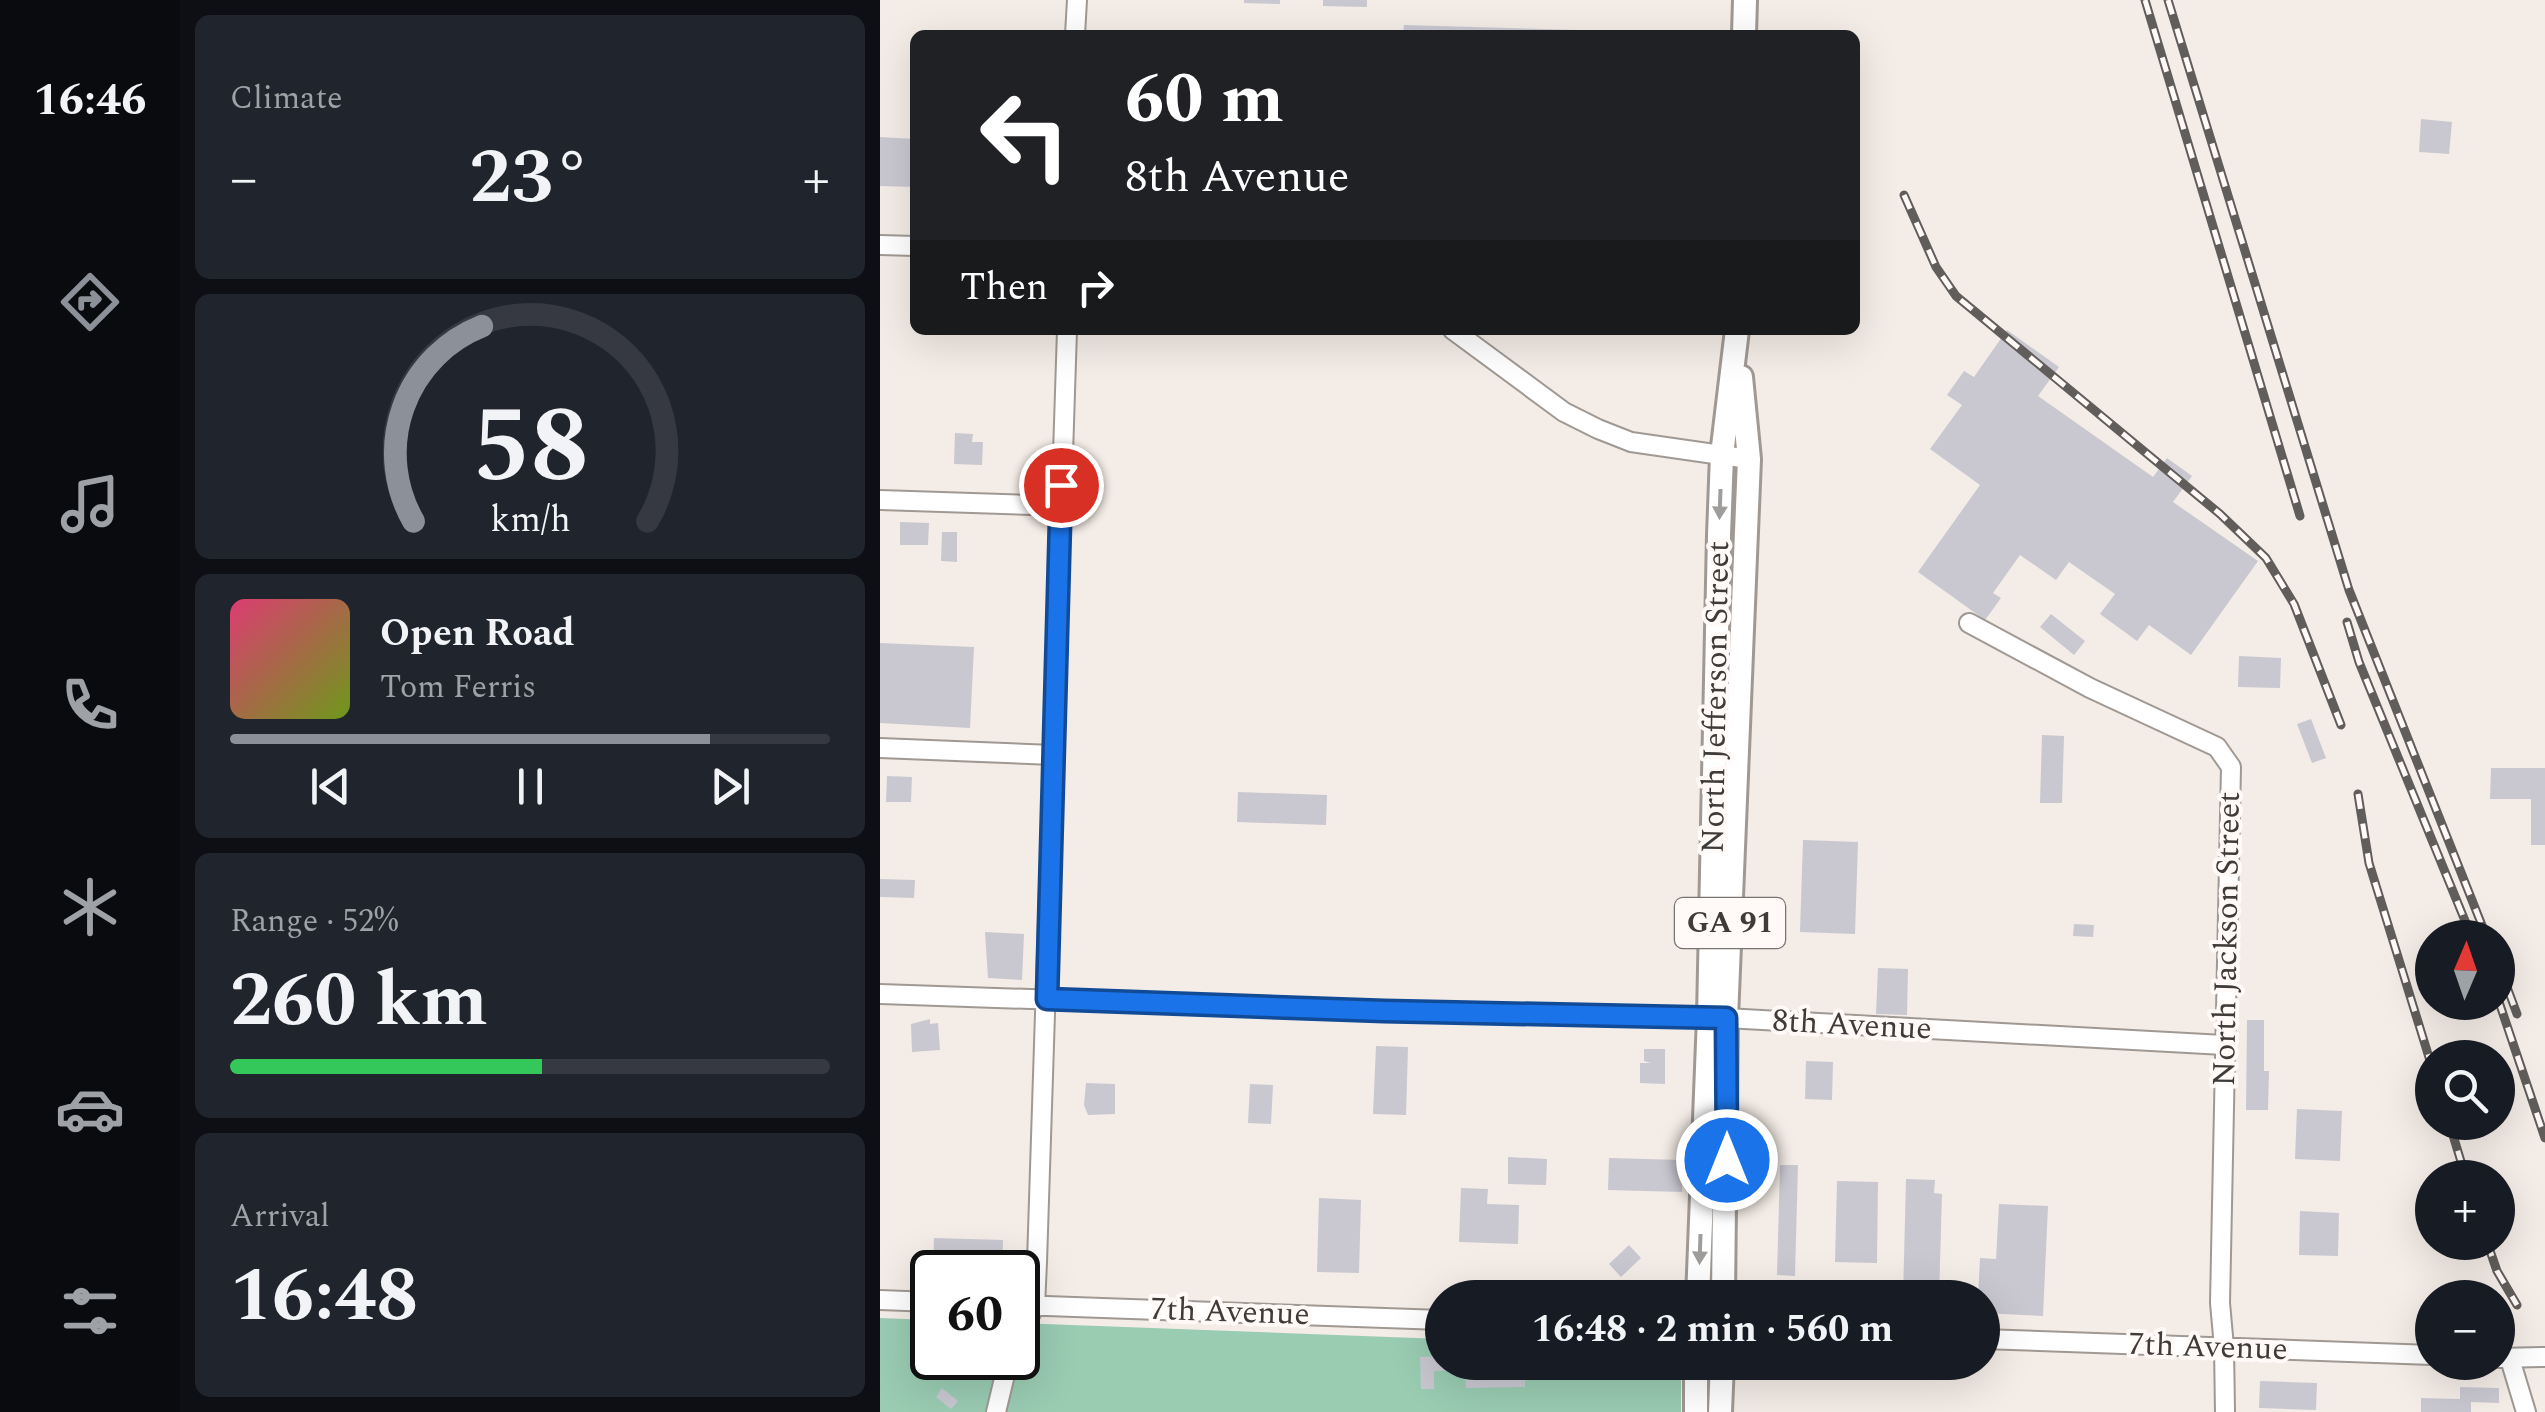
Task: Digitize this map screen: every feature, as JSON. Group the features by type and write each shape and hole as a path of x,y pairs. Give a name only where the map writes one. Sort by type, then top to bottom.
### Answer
{"main road":[{"path":"1744,30 1745,0"},
{"name":"North Jefferson Street","path":"1724,1280 1717,1018 1722,456 1737,335"},
{"name":"North Jefferson Street","path":"1699,1280 1749,459 1737,335"},
{"path":"1696,1380 1696,1412"},
{"path":"1720,1412 1721,1380"}],"street":[{"path":"1076,30 1077,0"},
{"path":"880,244 910,246"},
{"path":"1030,1250 1047,999 1067,335"},
{"path":"1461,335 1564,412 1598,429 1632,442 1749,459"},
{"path":"880,500 1061,506"},
{"name":"North Jackson Street","path":"1968,623 2090,688 2217,746 2230,767 2220,1303 2225,1412"},
{"path":"880,748 1052,755"},
{"name":"8th Avenue","path":"880,994 1717,1018 2224,1045"},
{"path":"880,1300 910,1301"},
{"name":"7th Avenue","path":"1040,1306 1425,1319"},
{"name":"7th Avenue","path":"2000,1340 2415,1354"},
{"path":"2515,1358 2545,1357"},
{"path":"996,1412 1004,1380"},
{"path":"2513,1380 2526,1412"}],"green space":[{"path":"880,1318 910,1319 910,1380 1040,1380 1040,1324 1425,1338 1425,1380 1681,1380 1681,1412 880,1412"}],"building":[{"path":"1280,0 1280,4 1244,3"},
{"path":"1323,0 1367,0 1367,7 1323,6"},
{"path":"1404,25 1579,30 1404,30"},
{"path":"2421,119 2452,122 2449,154 2419,152"},
{"path":"880,137 910,139 910,187 880,186"},
{"path":"2007,330 2059,367 2038,396 2153,477 2167,458 2192,476 2173,502 2258,561 2191,655 2149,625 2137,641 2100,614 2115,594 2069,562 2056,580 2020,555 1993,593 2001,598 1985,620 1918,572 1980,485 1930,449 1962,405 1947,395 1964,371 1974,377"},
{"path":"955,433 973,434 972,442 983,442 982,465 954,464"},
{"path":"900,522 929,523 928,545 900,545"},
{"path":"942,532 957,532 957,562 941,561"},
{"path":"2051,614 2085,641 2074,655 2040,627"},
{"path":"880,643 974,647 970,728 880,723"},
{"path":"2239,656 2281,658 2280,688 2238,687"},
{"path":"2311,719 2326,758 2312,763 2297,724"},
{"path":"2042,735 2064,736 2062,803 2040,803"},
{"path":"2491,768 2545,768 2545,845 2531,845 2531,799 2490,799"},
{"path":"887,776 912,777 911,802 886,802"},
{"path":"1238,792 1327,795 1326,825 1237,822"},
{"path":"1803,840 1858,842 1855,934 1800,932"},
{"path":"880,879 915,880 914,898 880,897"},
{"path":"2074,924 2094,925 2093,937 2073,936"},
{"path":"985,932 1024,934 1022,980 988,978"},
{"path":"1878,968 1908,969 1907,1015 1876,1014"},
{"path":"930,1019 930,1024 938,1023 940,1050 912,1052 911,1024"},
{"path":"2247,1020 2264,1020 2268,1110 2246,1110"},
{"path":"1376,1046 1408,1047 1406,1115 1373,1114"},
{"path":"1644,1049 1665,1049 1665,1084 1640,1083 1640,1063 1651,1063 1644,1061"},
{"path":"1806,1061 1833,1062 1832,1100 1805,1099"},
{"path":"1086,1083 1115,1084 1115,1114 1088,1115 1084,1105"},
{"path":"1250,1084 1273,1085 1271,1124 1248,1123"},
{"path":"2297,1109 2342,1111 2340,1161 2295,1159"},
{"path":"1508,1157 1547,1159 1546,1185 1508,1184"},
{"path":"1609,1158 1682,1160 1682,1192 1608,1190"},
{"path":"1780,1165 1798,1165 1795,1276 1777,1275"},
{"path":"1906,1179 1935,1180 1934,1193 1942,1194 1940,1280 1903,1280"},
{"path":"1837,1181 1878,1182 1877,1263 1835,1262"},
{"path":"1461,1188 1488,1189 1487,1204 1519,1205 1518,1244 1459,1242"},
{"path":"1319,1198 1361,1200 1359,1273 1317,1272"},
{"path":"1999,1204 2048,1206 2043,1316 2000,1314 2000,1280 1979,1280 1980,1258 1996,1259"},
{"path":"2300,1211 2339,1213 2338,1256 2299,1255"},
{"path":"934,1238 1003,1240 1003,1250 934,1250"},
{"path":"1629,1245 1641,1258 1621,1277 1609,1264"},
{"path":"1420,1357 1425,1357 1425,1380 1434,1380 1434,1389 1421,1389"},
{"path":"1466,1380 1525,1380 1525,1387 1466,1388"},
{"path":"2260,1381 2317,1383 2316,1410 2259,1408"},
{"path":"2460,1387 2499,1388 2499,1403 2471,1402 2471,1412 2421,1412 2421,1398 2460,1399"},
{"path":"942,1388 958,1401 951,1409 936,1397"}],"railway":[{"path":"2145,0 2300,516"},
{"path":"2168,0 2349,590 2480,920"},
{"path":"1904,195 1936,267 1956,296 2220,514 2266,558 2294,604 2341,725"},
{"path":"2347,622 2359,662 2465,920"},
{"path":"2358,794 2369,863 2424,1040"},
{"path":"2515,1009 2517,1014"},
{"path":"2505,1020 2545,1138"},
{"path":"2454,1140 2461,1160"},
{"path":"2493,1260 2517,1305"}],"route":[{"path":"1061,485 1047,999 1726,1018 1727,1160"}]}
